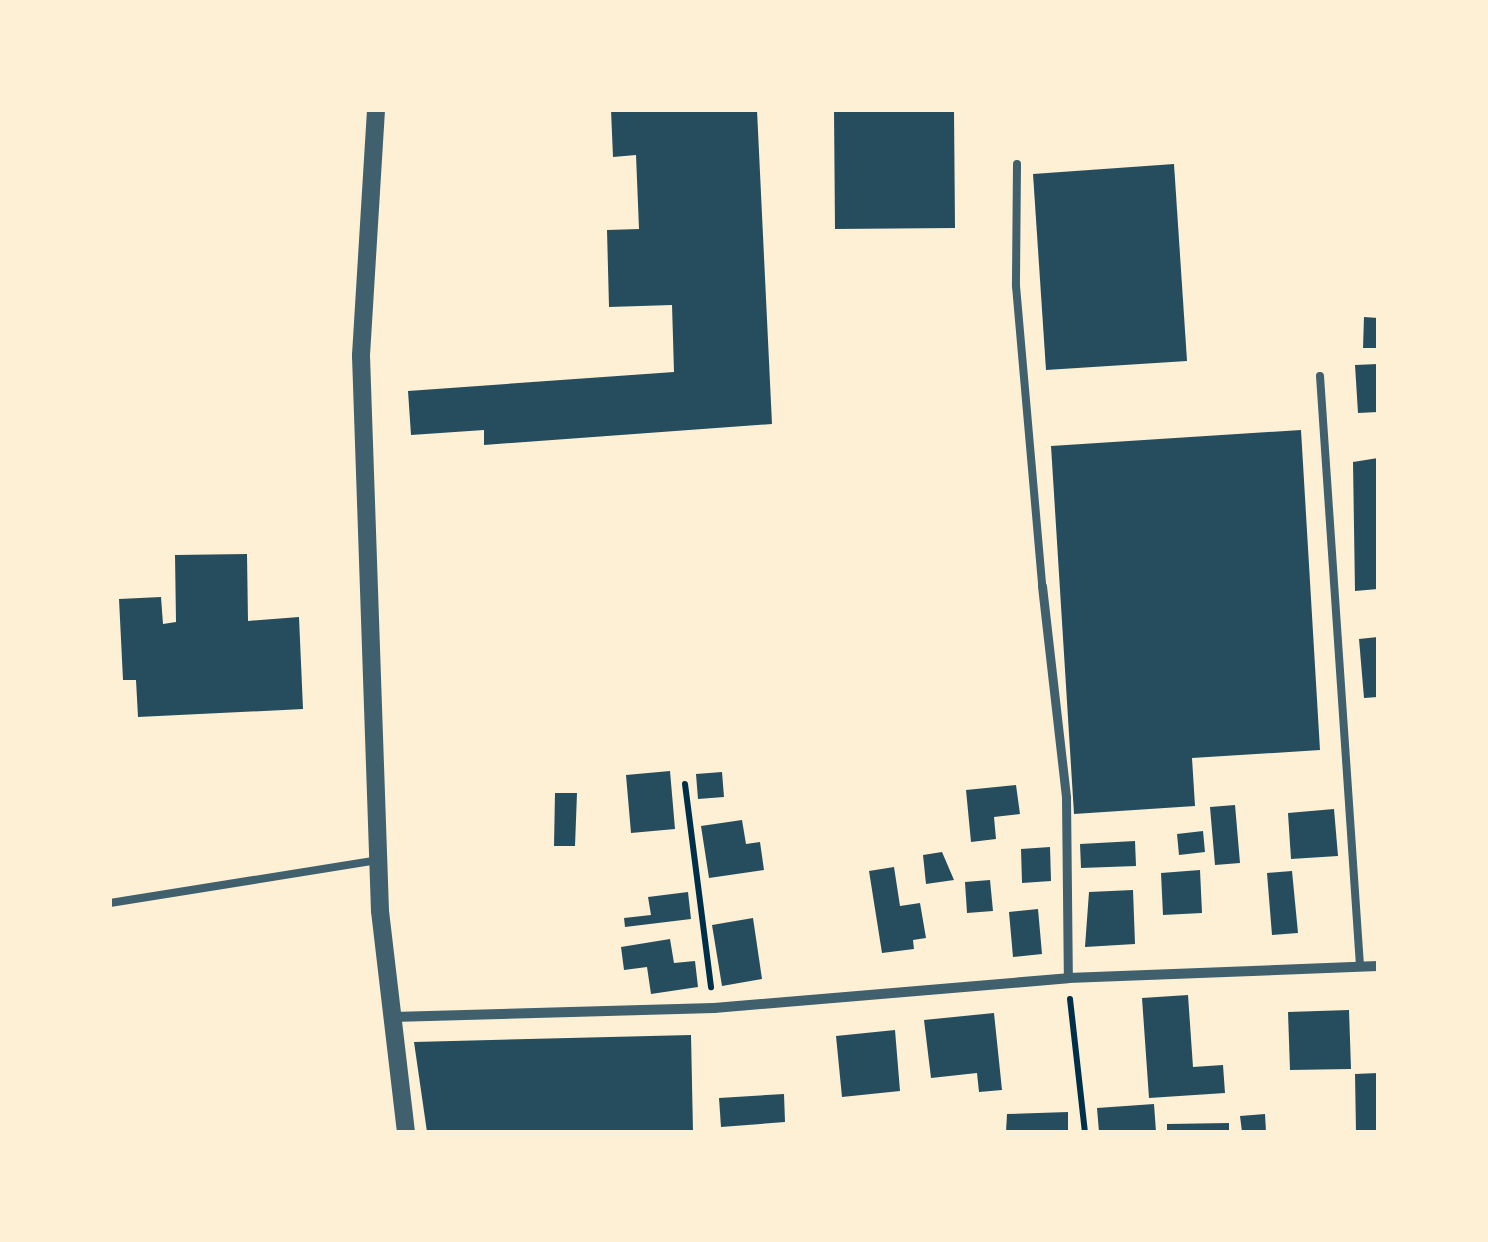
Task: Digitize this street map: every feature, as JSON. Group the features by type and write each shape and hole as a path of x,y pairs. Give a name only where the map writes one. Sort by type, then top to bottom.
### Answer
{"street":[{"path":"376,110 361,356 378,860 406,1132"},
{"path":"1042,586 1066,798 1068,978"},
{"path":"393,1017 714,1008 1068,978 1378,966"}],"lane":[{"path":"1016,164 1017,305 1042,586"},
{"path":"1320,376 1360,966"},
{"path":"110,903 378,860"}],"path":[{"path":"685,784 714,1008"},
{"path":"1068,978 1085,1132"}],"building":[{"path":"611,110 757,110 772,424 484,445 484,430 411,435 408,391 674,372 672,305 609,307 607,230 639,229 636,155 613,157"},
{"path":"834,110 954,110 955,228 835,229"},
{"path":"1174,164 1187,361 1046,370 1033,174"},
{"path":"1364,317 1378,318 1378,348 1363,348"},
{"path":"1378,364 1378,412 1358,413 1355,365"},
{"path":"1301,430 1320,750 1192,758 1195,806 1074,814 1051,446"},
{"path":"1378,458 1378,589 1355,591 1353,462"},
{"path":"247,554 248,621 299,617 303,709 138,717 136,680 123,680 119,599 161,597 163,624 176,622 175,555"},
{"path":"1378,637 1378,697 1364,698 1359,639"},
{"path":"670,771 675,829 631,833 626,775"},
{"path":"722,772 724,797 698,799 696,774"},
{"path":"1016,785 1020,814 994,817 996,839 971,842 966,790"},
{"path":"555,793 577,793 575,846 554,846"},
{"path":"1235,805 1240,863 1215,865 1210,807"},
{"path":"1334,809 1338,856 1291,859 1288,813"},
{"path":"742,820 746,844 760,842 764,870 709,878 701,826"},
{"path":"1203,831 1205,852 1179,855 1177,834"},
{"path":"1135,841 1136,866 1081,868 1080,844"},
{"path":"1050,847 1051,881 1022,883 1021,849"},
{"path":"942,852 954,880 926,884 923,855"},
{"path":"894,867 900,906 920,903 926,938 913,940 914,949 882,953 869,871"},
{"path":"1200,870 1202,913 1163,915 1161,873"},
{"path":"1292,871 1298,933 1272,935 1267,873"},
{"path":"990,880 993,911 967,913 965,882"},
{"path":"1133,890 1135,944 1085,947 1089,892"},
{"path":"688,892 691,919 625,927 624,918 651,915 648,897"},
{"path":"1038,909 1042,954 1013,957 1009,912"},
{"path":"753,918 762,979 722,986 712,925"},
{"path":"670,939 674,963 695,961 698,987 651,994 647,967 624,970 621,947"},
{"path":"1188,995 1193,1067 1223,1065 1225,1093 1149,1098 1142,998"},
{"path":"1349,1010 1351,1069 1290,1070 1288,1012"},
{"path":"994,1013 1002,1090 979,1092 977,1073 931,1078 924,1020"},
{"path":"895,1030 900,1091 842,1097 836,1036"},
{"path":"691,1035 693,1132 427,1132 414,1042"},
{"path":"1378,1073 1378,1132 1356,1132 1355,1074"},
{"path":"784,1094 785,1122 721,1127 719,1098"},
{"path":"1154,1104 1156,1132 1099,1132 1097,1108"},
{"path":"1068,1112 1068,1132 1006,1132 1007,1114"},
{"path":"1265,1114 1266,1132 1242,1132 1240,1116"},
{"path":"1229,1123 1229,1132 1167,1132 1167,1124"}]}
